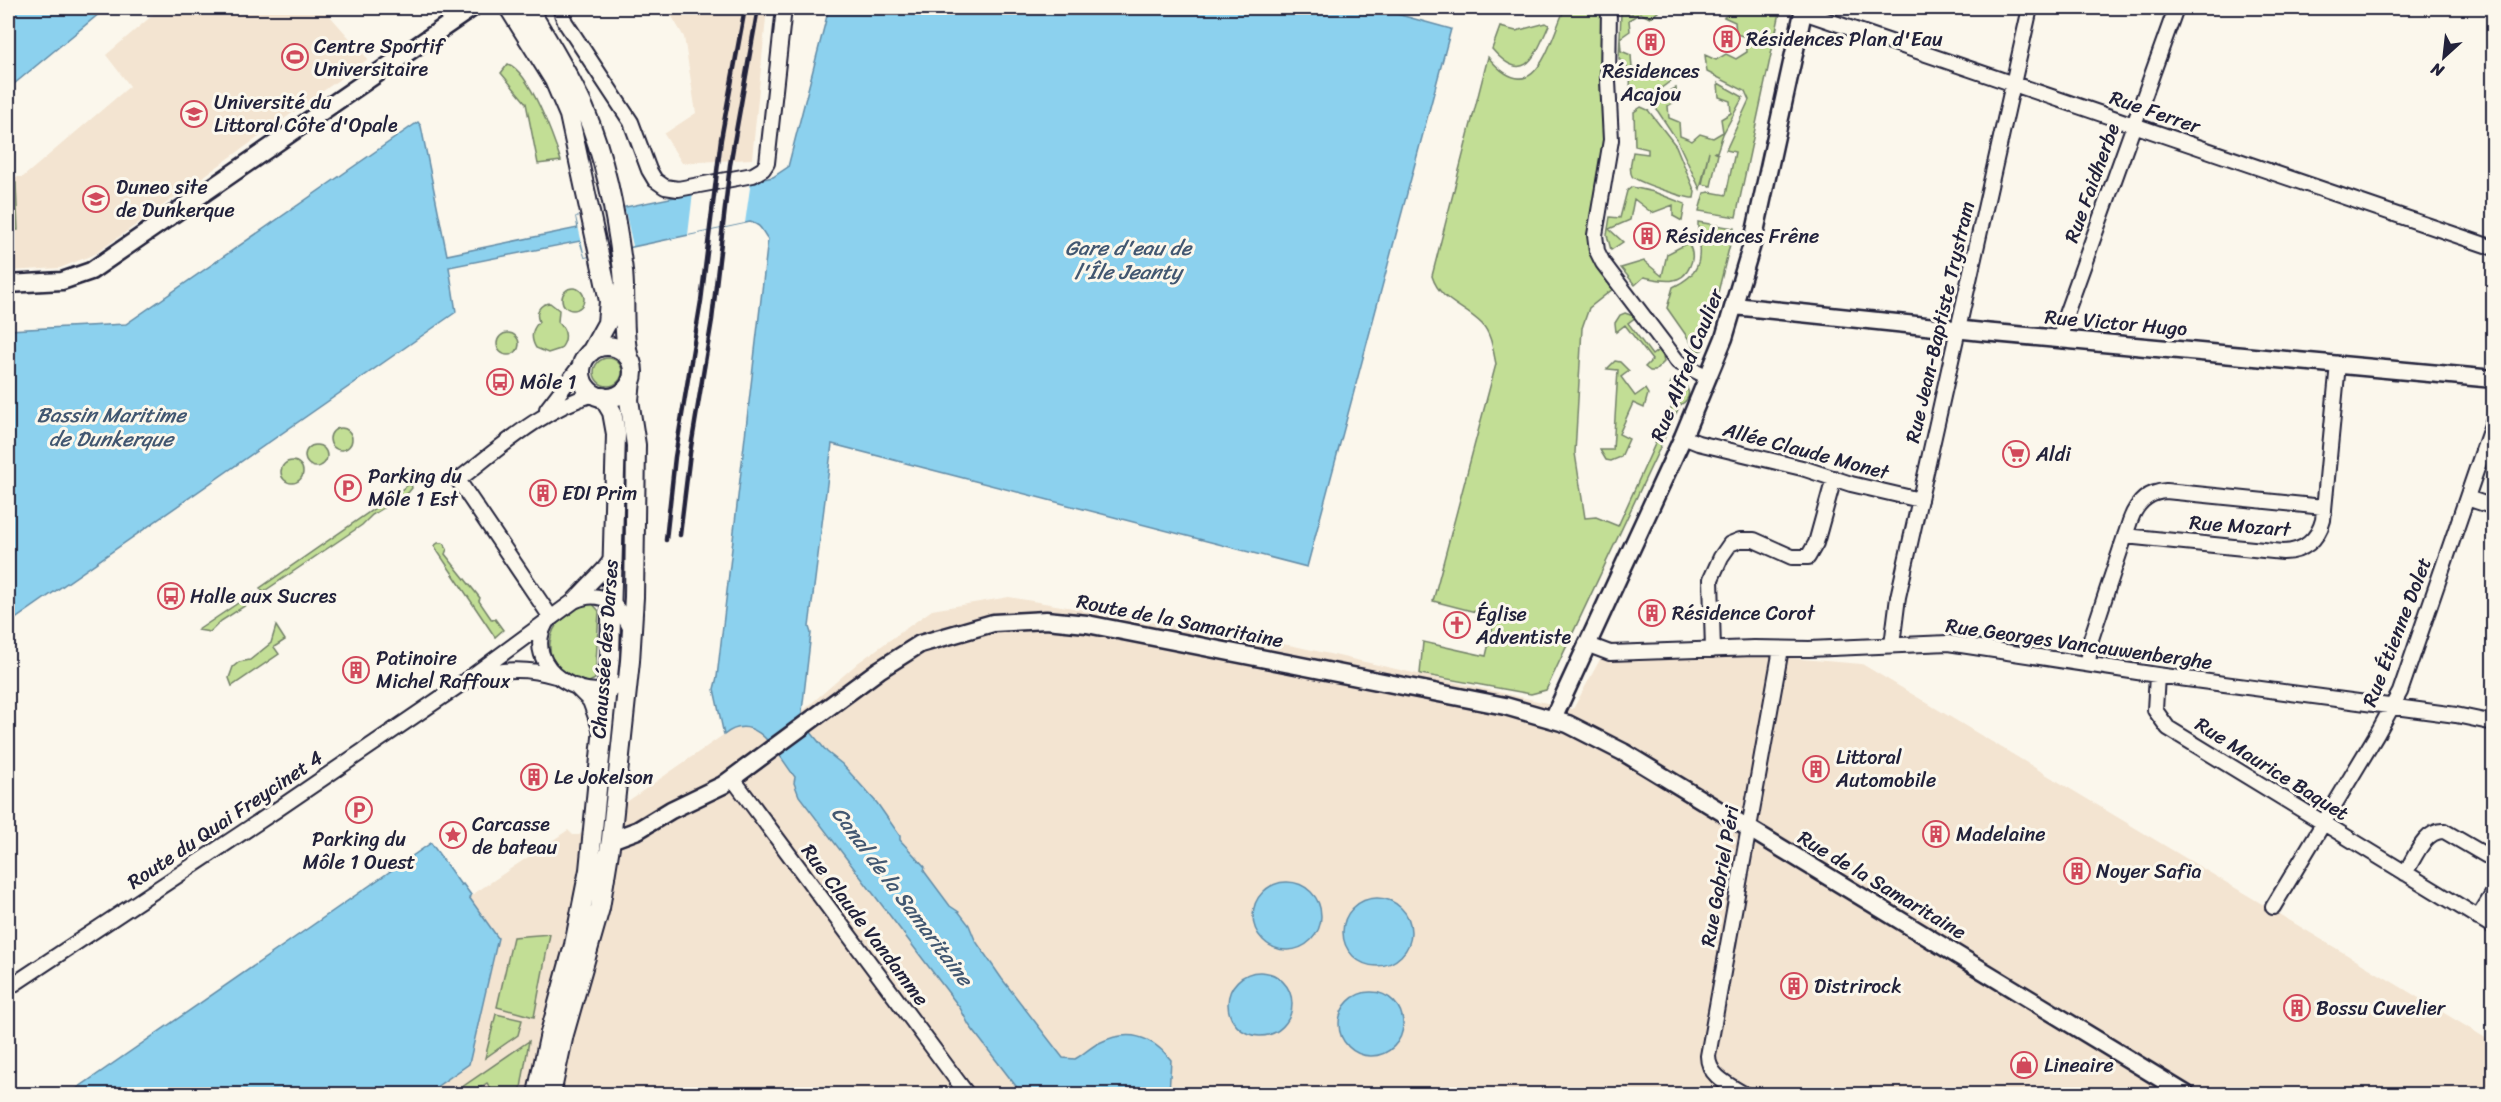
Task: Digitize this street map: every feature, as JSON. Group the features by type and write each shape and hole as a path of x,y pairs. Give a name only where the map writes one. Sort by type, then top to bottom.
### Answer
{"main road":[{"path":"509,8 554,80 566,105 609,296 608,319 587,357 582,371 584,381 599,395 618,395 631,381 633,368 626,339 622,262 603,164 584,108 566,71 528,8"},
{"path":"587,357 600,347 610,346 622,350 629,358"},
{"name":"Chaussée des Darses","path":"551,1095 564,1034 597,919 611,840 632,631 636,446 629,400 631,381"},
{"name":"Chaussée des Darses","path":"537,1095 550,1033 582,908 607,689 614,556 616,434 612,412 599,395"}],"street":[{"path":"8,284 62,281 91,271 472,8"},
{"path":"560,8 565,22 631,122 652,176 665,187 678,189 753,175 760,172 767,163 784,8"},
{"path":"1609,8 1608,81 1612,134 1596,230 1597,251 1603,263 1678,362 1708,377"},
{"name":"Rue Jean-Baptiste Trystram","path":"1892,645 1897,605 2030,8"},
{"name":"Rue Faidherbe","path":"2060,340 2066,314 2176,8"},
{"name":"Rue Alfred Caulier","path":"1553,719 1683,436 1734,306 1753,241 1804,10"},
{"name":"Rue Ferrer","path":"1804,10 2493,248"},
{"name":"Rue Victor Hugo","path":"1734,306 2060,340 2493,379"},
{"path":"540,417 567,386 587,357"},
{"name":"Rue Mozart","path":"2125,536 2288,552 2302,548 2316,536 2322,523 2338,364"},
{"path":"550,616 458,480 540,417 574,400 599,395"},
{"name":"Rue Étienne Dolet","path":"2273,907 2393,706 2403,684 2493,419"},
{"name":"Allée Claude Monet","path":"1683,436 1698,443 1920,500"},
{"path":"1713,650 1711,579 1725,550 1735,541 1754,540 1792,557 1808,556 1816,543 1834,478"},
{"name":"Rue Mozart","path":"2088,664 2091,639 2125,536 2138,505 2146,497 2160,492 2324,507"},
{"path":"2467,498 2493,507"},
{"path":"574,601 614,556"},
{"path":"602,736 598,718 590,701 573,685 547,667 540,652 541,637 550,616 584,596 593,596 612,603 622,612 632,631"},
{"name":"Route du Quai Freycinet 4","path":"8,988 275,811 464,682 550,616"},
{"name":"Route de la Samaritaine","path":"732,779 888,663 930,640 993,623 1046,620 1110,628 1505,706 1553,719"},
{"name":"Rue Georges Vancauwenberghe","path":"1586,644 1610,653 1948,643 2157,675 2469,717 2493,723"},
{"name":"Rue Gabriel Péri","path":"1744,1095 1718,1078 1707,1060 1781,649"},
{"name":"Route du Quai Freycinet 4","path":"464,682 480,676 516,670 557,676"},
{"name":"Rue Maurice Baquet","path":"2157,675 2155,706 2157,714 2165,725 2493,927"},
{"path":"573,685 598,690 619,686 628,679"},
{"name":"Rue de la Samaritaine","path":"1553,719 1609,744 2186,1095"},
{"path":"611,840 638,830 732,779"},
{"name":"Rue Claude Vandamme","path":"732,779 967,1095"},
{"path":"2405,873 2428,836 2436,831 2444,831 2493,860"},
{"path":"2478,918 2493,892"}],"shaded area":[{"name":"Université du Littoral Côte d'Opale","path":"161,8 323,8 368,59 95,254 60,268 8,271 8,177 23,177 130,86 106,55"},
{"path":"667,8 767,8 752,159 682,163 664,134 696,113 684,37"},
{"path":"1009,597 1294,646 1573,709 1609,643 1862,664 2494,1043 2493,1094 426,1094 469,1064 469,897 568,830 573,835 579,835 729,731 741,727 752,728 768,741 859,662 932,610"}],"green space":[{"path":"1565,8 1601,8 1601,91 1605,130 1589,225 1589,245 1593,260 1614,288 1589,308 1582,328 1575,453 1585,518 1596,517 1618,526 1678,393 1669,388 1671,382 1676,378 1680,381 1686,387 1688,395 1685,402 1680,405 1546,690 1531,694 1420,674 1423,642 1486,656 1495,617 1433,601 1496,364 1492,343 1485,328 1447,298 1432,276 1488,57 1504,73 1518,78 1529,76 1538,67 1546,53"},
{"path":"1633,8 1663,8 1650,18 1640,13 1629,20 1630,31 1620,38 1621,51 1631,55 1632,68 1644,72 1654,68 1675,78 1646,99 1639,101 1631,92 1631,72 1619,59 1621,13 1632,14"},
{"path":"1737,8 1781,8 1736,217 1699,211 1704,193 1726,195 1735,152 1726,150 1749,100 1745,91 1707,72 1705,55 1716,60 1726,54 1736,59 1747,52 1746,37 1736,34 1735,22 1724,17"},
{"path":"1546,23 1549,25 1539,47 1528,63 1513,66 1492,49 1500,27 1516,31"},
{"path":"508,64 525,79 533,92 561,161 538,164 526,103 501,73"},
{"path":"1718,83 1743,97 1723,134 1717,152 1714,152 1718,154 1711,186 1702,184 1709,151 1700,189 1677,140 1655,107 1663,94 1676,88 1677,100 1668,106 1669,118 1679,122 1680,136 1692,141 1700,134 1713,138 1723,132 1721,119 1731,113 1730,101 1719,97"},
{"path":"1641,107 1648,110 1676,146 1695,192 1694,198 1661,189 1632,176 1630,167 1633,152 1648,154 1648,149 1635,146 1634,112"},
{"path":"8,183 16,183 18,230 8,230"},
{"path":"1632,187 1654,192 1685,204 1682,221 1673,216 1673,205 1652,213 1634,199 1630,220 1609,229 1623,242 1611,250 1607,235 1610,217 1620,218 1627,191"},
{"path":"1698,222 1734,228 1705,345 1702,350 1697,351 1667,308 1673,287 1692,275 1699,260"},
{"path":"1688,243 1692,254 1691,263 1682,277 1677,279 1664,281 1644,277 1635,285 1621,268 1644,261 1662,276 1667,254"},
{"path":"569,288 577,288 584,295 584,303 577,310 569,310 562,303 562,295"},
{"path":"550,303 559,310 558,322 563,328 565,339 560,349 548,353 536,348 532,334 539,322 537,315 539,309"},
{"path":"1625,313 1636,317 1628,323 1652,355 1661,348 1664,362 1655,371 1650,371 1645,367 1652,360 1625,325 1616,332 1615,323 1620,315"},
{"path":"508,333 516,336 519,344 516,352 508,355 500,352 497,344 500,336"},
{"path":"608,358 618,362 622,372 618,382 608,386 598,382 594,372 598,362"},
{"path":"1615,361 1620,362 1629,371 1621,377 1635,396 1645,389 1648,394 1644,408 1633,403 1619,434 1629,439 1621,457 1611,461 1606,460 1600,450 1613,450 1618,370 1607,369"},
{"path":"341,428 349,431 352,439 349,447 341,450 333,447 330,439 333,431"},
{"path":"316,445 324,448 327,456 324,464 316,467 308,464 305,456 308,448"},
{"path":"292,461 300,464 303,472 300,480 292,483 284,480 281,472 284,464"},
{"path":"411,483 412,488 408,493 372,515 362,525 263,592 260,588"},
{"path":"443,543 447,549 445,554 480,598 479,601 492,620 495,619 503,630 495,637 434,546"},
{"path":"253,593 254,600 221,621 210,632 198,630"},
{"path":"591,602 599,611 595,679 587,683 570,677 558,667 551,656 550,643 554,630 562,618 574,608"},
{"path":"276,626 285,640 274,647 279,654 232,686 229,678 233,667 239,662 250,660 271,643"},
{"path":"550,934 534,1017 497,1007 513,937"},
{"path":"496,1014 522,1020 518,1035 485,1058"},
{"path":"529,1041 520,1094 497,1090 493,1092 487,1083 471,1094 452,1094"}],"water":[{"path":"8,8 106,8 8,89"},
{"name":"Gare d'eau de l'Île Jeanty","path":"829,8 1375,8 1451,29 1307,567 832,444 809,627 811,633 801,720 827,752 842,764 877,803 900,836 900,840 925,867 924,871 950,906 959,912 969,925 975,940 1002,979 1063,1058 1075,1059 1096,1045 1120,1036 1147,1040 1171,1060 1169,1094 1022,1094 969,1025 960,1008 799,796 794,783 795,777 774,747 756,731 746,728 736,728 724,735 714,689 768,239 761,228 754,223 585,257 580,241 449,267 456,312 8,624 8,330 126,324 418,122 421,126 447,255 578,228 576,217 773,177 788,167"},
{"path":"431,843 461,885 463,884 471,895 469,897 498,938 469,1064 426,1094 69,1094"},
{"path":"1287,882 1300,885 1311,892 1318,903 1321,916 1318,929 1311,940 1300,947 1287,950 1274,947 1263,940 1256,929 1253,916 1256,903 1263,892 1274,885"},
{"path":"1377,898 1390,901 1401,908 1408,919 1411,932 1408,945 1401,956 1390,963 1377,966 1364,963 1353,956 1346,945 1343,932 1346,919 1353,908 1364,901"},
{"path":"1260,972 1278,978 1286,986 1292,1004 1286,1022 1278,1030 1260,1036 1242,1030 1234,1022 1228,1004 1234,986 1242,978"},
{"path":"1371,992 1389,998 1397,1006 1403,1024 1397,1042 1389,1050 1371,1056 1353,1050 1345,1042 1339,1024 1345,1006 1353,998"}],"pier":[{"path":"751,181 745,223 688,235 693,192"},
{"path":"624,206 633,246 585,257 576,217"}],"railway":[{"path":"666,540 675,457 701,301 721,139 745,8"},
{"path":"680,535 690,453 712,320 730,165 758,8"}],"place":[{"name":"Résidences Plan d'Eau","path":"1727,39"},
{"name":"Résidences Acajou","path":"1651,42"},
{"name":"Centre Sportif Universitaire","path":"295,57"},
{"name":"Université du Littoral Côte d'Opale","path":"194,114"},
{"name":"Duneo site de Dunkerque","path":"96,199"},
{"name":"Résidences Frêne","path":"1647,236"},
{"name":"Môle 1","path":"500,382"},
{"name":"Aldi","path":"2016,454"},
{"name":"Parking du Môle 1 Est","path":"348,488"},
{"name":"EDI Prim","path":"543,493"},
{"name":"Halle aux Sucres","path":"171,596"},
{"name":"Résidence Corot","path":"1652,613"},
{"name":"Église Adventiste","path":"1457,625"},
{"name":"Patinoire Michel Raffoux","path":"356,670"},
{"name":"Littoral Automobile","path":"1816,769"},
{"name":"Le Jokelson","path":"534,777"},
{"name":"Parking du Môle 1 Ouest","path":"359,810"},
{"name":"Madelaine","path":"1936,834"},
{"name":"Carcasse de bateau","path":"453,835"},
{"name":"Noyer Safia","path":"2077,871"},
{"name":"Distrirock","path":"1794,986"},
{"name":"Bossu Cuvelier","path":"2297,1008"},
{"name":"Lineaire","path":"2024,1065"}],"water label":[{"name":"Bassin Maritime de Dunkerque","path":"111,427"},
{"name":"Canal de la Samaritaine","path":"902,896"}]}
